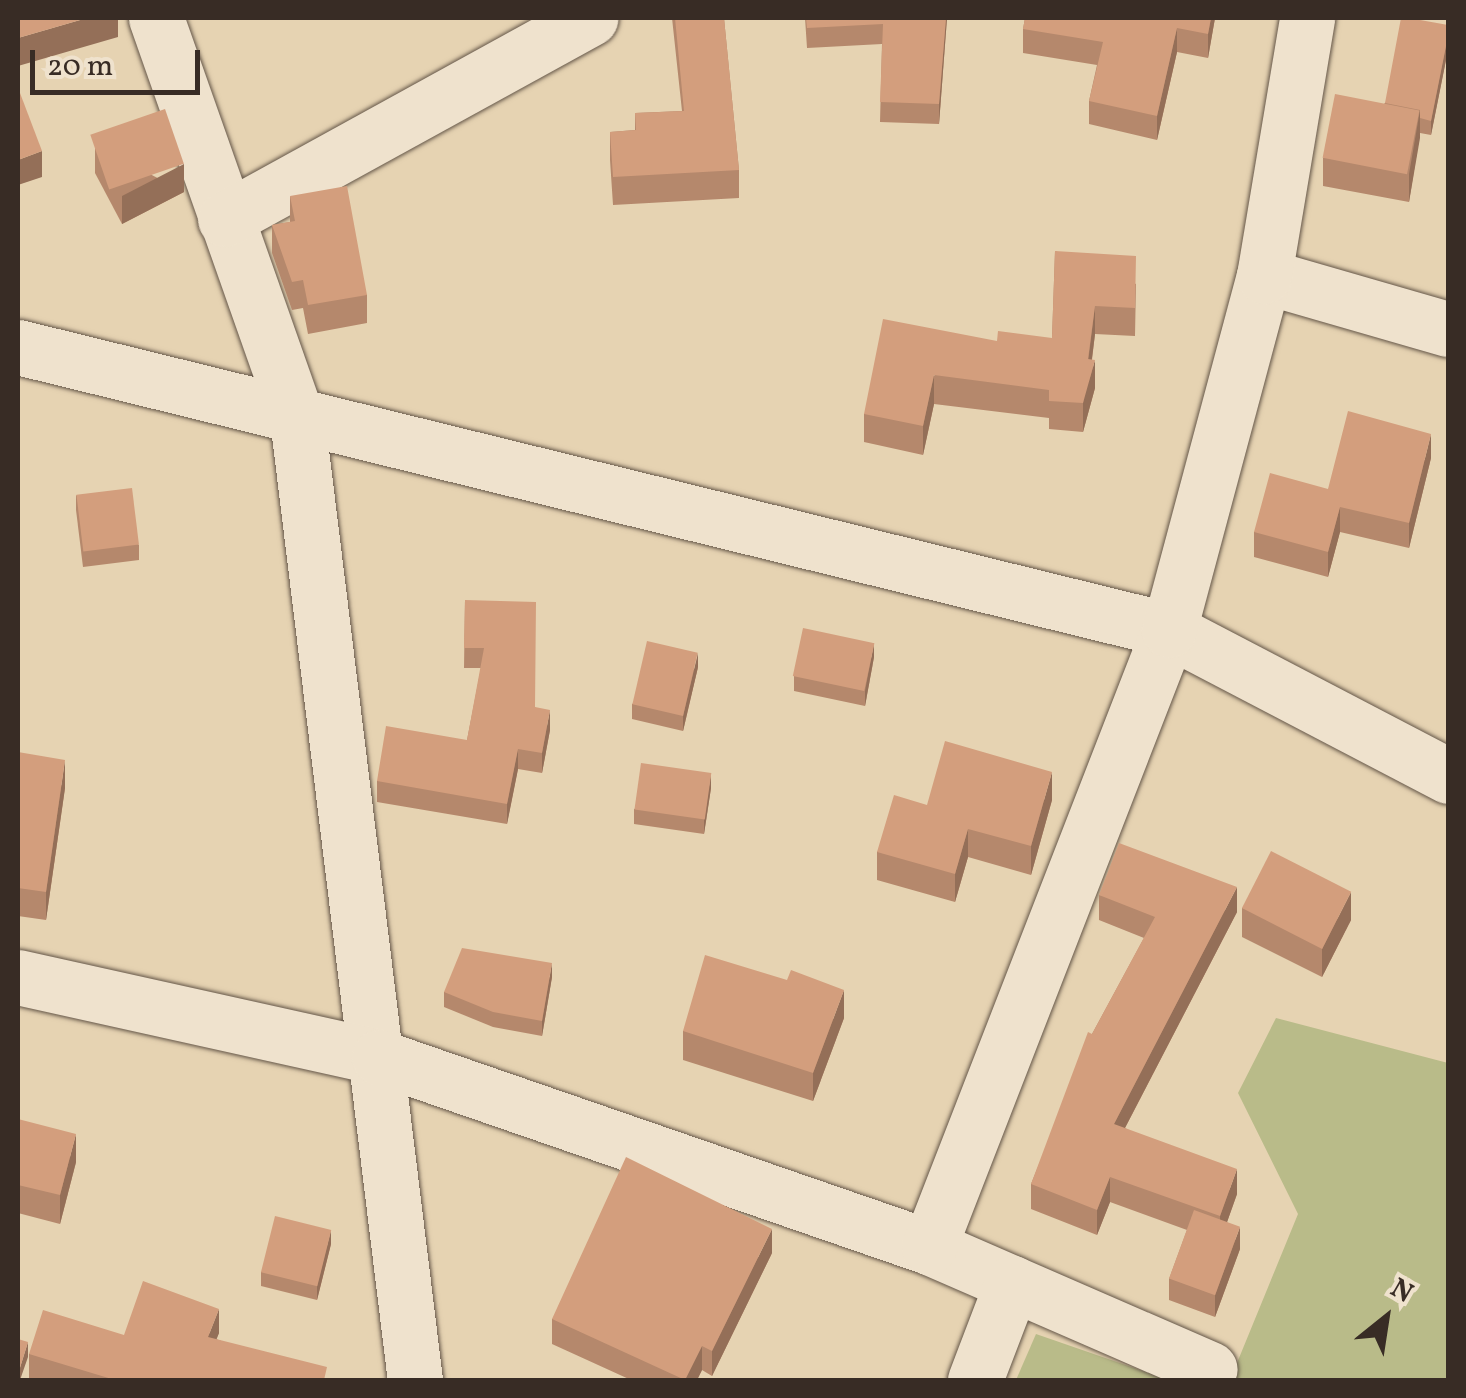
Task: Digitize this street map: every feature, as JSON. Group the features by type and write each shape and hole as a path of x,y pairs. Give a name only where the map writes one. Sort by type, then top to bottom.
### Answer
{"street":[{"path":"156,18 297,418 416,1380"},
{"path":"224,219 590,18"},
{"path":"930,1247 1169,630 1264,276 1306,18"},
{"path":"1264,276 1448,328"},
{"path":"18,347 1169,630 1448,776"},
{"path":"18,977 379,1058 930,1247 1210,1369"},
{"path":"974,1380 1012,1283"}],"green space":[{"path":"1276,1018 1448,1063 1448,1380 1230,1380 1298,1214 1238,1093"},
{"path":"1036,1334 1169,1380 1016,1380"}],"building":[{"path":"18,18 87,18 18,38"},
{"path":"675,18 724,18 739,170 613,177 610,132 636,130 635,113 684,111"},
{"path":"806,18 946,18 939,104 880,102 883,24 807,28"},
{"path":"1025,18 1211,18 1208,34 1177,28 1157,116 1089,101 1103,42 1023,29"},
{"path":"1401,18 1448,25 1431,121 1420,118 1420,110 1385,103"},
{"path":"18,94 42,151 18,160"},
{"path":"1335,94 1419,110 1407,174 1323,158"},
{"path":"165,109 184,164 109,190 90,135"},
{"path":"347,186 367,295 308,305 303,280 292,282 272,225 295,221 290,196"},
{"path":"1055,251 1136,256 1135,308 1095,306 1088,359 1095,360 1083,403 1049,401 1049,390 934,375 923,426 864,414 883,319 997,341 998,331 1052,338"},
{"path":"1348,411 1431,434 1409,523 1340,507 1328,552 1254,532 1270,473 1328,489"},
{"path":"132,488 139,545 83,551 76,495"},
{"path":"465,600 536,602 535,707 550,710 542,753 518,749 507,804 377,781 386,726 467,740 484,648 464,648"},
{"path":"803,628 874,643 864,691 793,676"},
{"path":"647,641 698,653 683,716 632,704"},
{"path":"945,741 1052,772 1031,846 968,829 955,874 877,852 894,795 927,805"},
{"path":"18,752 65,760 46,892 18,888"},
{"path":"641,763 711,773 705,819 634,810"},
{"path":"1119,843 1237,887 1114,1124 1237,1169 1220,1216 1110,1177 1097,1210 1031,1184 1088,1032 1092,1034 1155,917 1099,895"},
{"path":"1271,851 1351,892 1322,949 1242,908"},
{"path":"462,948 552,963 542,1021 493,1012 444,992"},
{"path":"705,955 787,980 791,970 844,990 813,1073 683,1031"},
{"path":"18,1119 76,1134 60,1195 18,1185"},
{"path":"626,1157 772,1229 712,1351 702,1346 685,1380 552,1319"},
{"path":"1194,1210 1240,1227 1215,1295 1169,1279"},
{"path":"275,1216 331,1230 317,1286 261,1272"},
{"path":"143,1281 219,1309 208,1337 327,1367 324,1380 115,1380 29,1354 43,1310 124,1335"},
{"path":"18,1339 28,1342 18,1374"}]}
